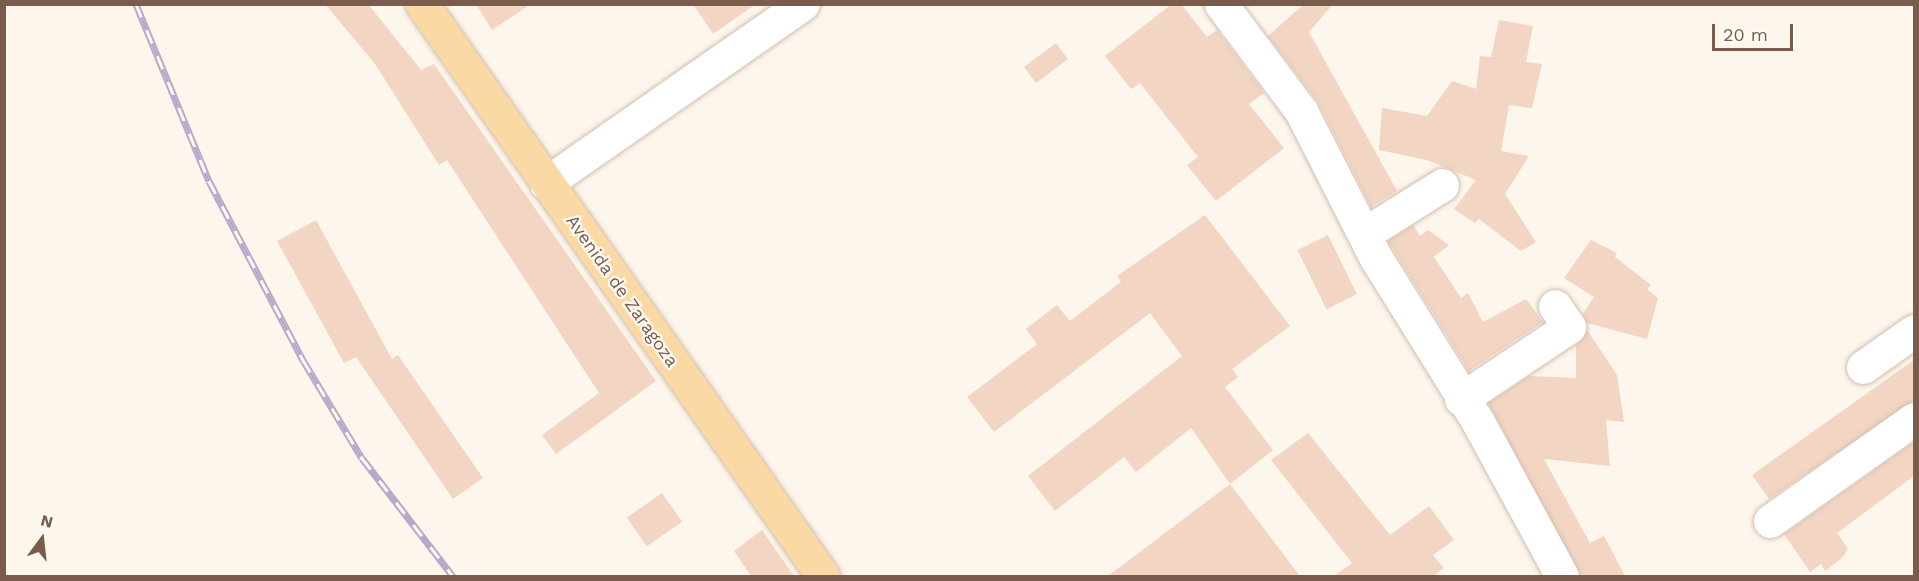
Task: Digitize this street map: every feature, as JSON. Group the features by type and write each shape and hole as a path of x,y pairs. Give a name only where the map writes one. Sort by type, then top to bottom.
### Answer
{"main road":[{"name":"Avenida de Zaragoza","path":"422,4 823,576"}],"street":[{"path":"546,183 803,4"},
{"path":"1221,4 1301,111 1364,234 1562,576"},
{"path":"1364,234 1442,185"},
{"path":"1461,399 1569,327 1555,306"},
{"path":"1863,367 1914,331"},
{"path":"1770,521 1914,419"}],"building":[{"path":"325,4 368,4 421,70 434,64 656,381 556,454 542,435 599,393 447,160 439,165 375,64"},
{"path":"476,4 531,4 492,30"},
{"path":"693,4 756,4 713,34"},
{"path":"1172,4 1181,4 1207,37 1217,30 1264,93 1249,104 1284,148 1216,201 1187,165 1198,157 1140,83 1131,89 1105,56"},
{"path":"1304,4 1333,4 1309,32 1397,191 1371,207 1318,102 1268,36"},
{"path":"1499,20 1533,26 1526,62 1542,64 1532,108 1509,105 1501,151 1529,156 1505,194 1536,242 1521,251 1479,219 1475,223 1454,209 1476,180 1427,160 1379,150 1382,108 1427,116 1452,81 1476,89 1480,56 1491,57"},
{"path":"1056,43 1068,59 1036,83 1024,67"},
{"path":"1205,215 1290,326 1232,369 1238,377 1225,387 1273,450 1230,484 1191,428 1136,472 1124,457 1055,511 1028,476 1182,356 1150,313 994,432 967,397 1037,344 1026,329 1057,305 1070,321 1121,282 1117,276"},
{"path":"316,220 392,359 398,355 483,478 453,499 356,357 344,363 277,241"},
{"path":"1413,225 1420,236 1428,230 1449,245 1434,257 1461,298 1468,293 1483,322 1526,299 1543,322 1469,371 1388,241"},
{"path":"1328,235 1357,294 1326,309 1297,250"},
{"path":"1591,240 1617,253 1615,257 1651,285 1647,289 1658,298 1647,339 1587,323 1583,314 1594,297 1564,278"},
{"path":"1587,330 1617,375 1624,422 1606,420 1610,466 1544,459 1590,543 1604,536 1625,576 1581,576 1488,403 1529,376 1576,378 1576,345"},
{"path":"1914,360 1914,401 1769,499 1752,475"},
{"path":"1308,433 1390,535 1429,506 1454,540 1433,555 1444,568 1433,576 1334,576 1352,563 1271,460"},
{"path":"1914,442 1914,476 1837,533 1848,549 1842,558 1825,571 1821,564 1810,572 1784,534"},
{"path":"1230,484 1300,576 1108,576"},
{"path":"662,493 682,522 647,546 627,518"},
{"path":"762,530 794,576 751,576 734,551"}],"railway":[{"path":"136,4 209,181 303,360 362,458 453,576"}]}
